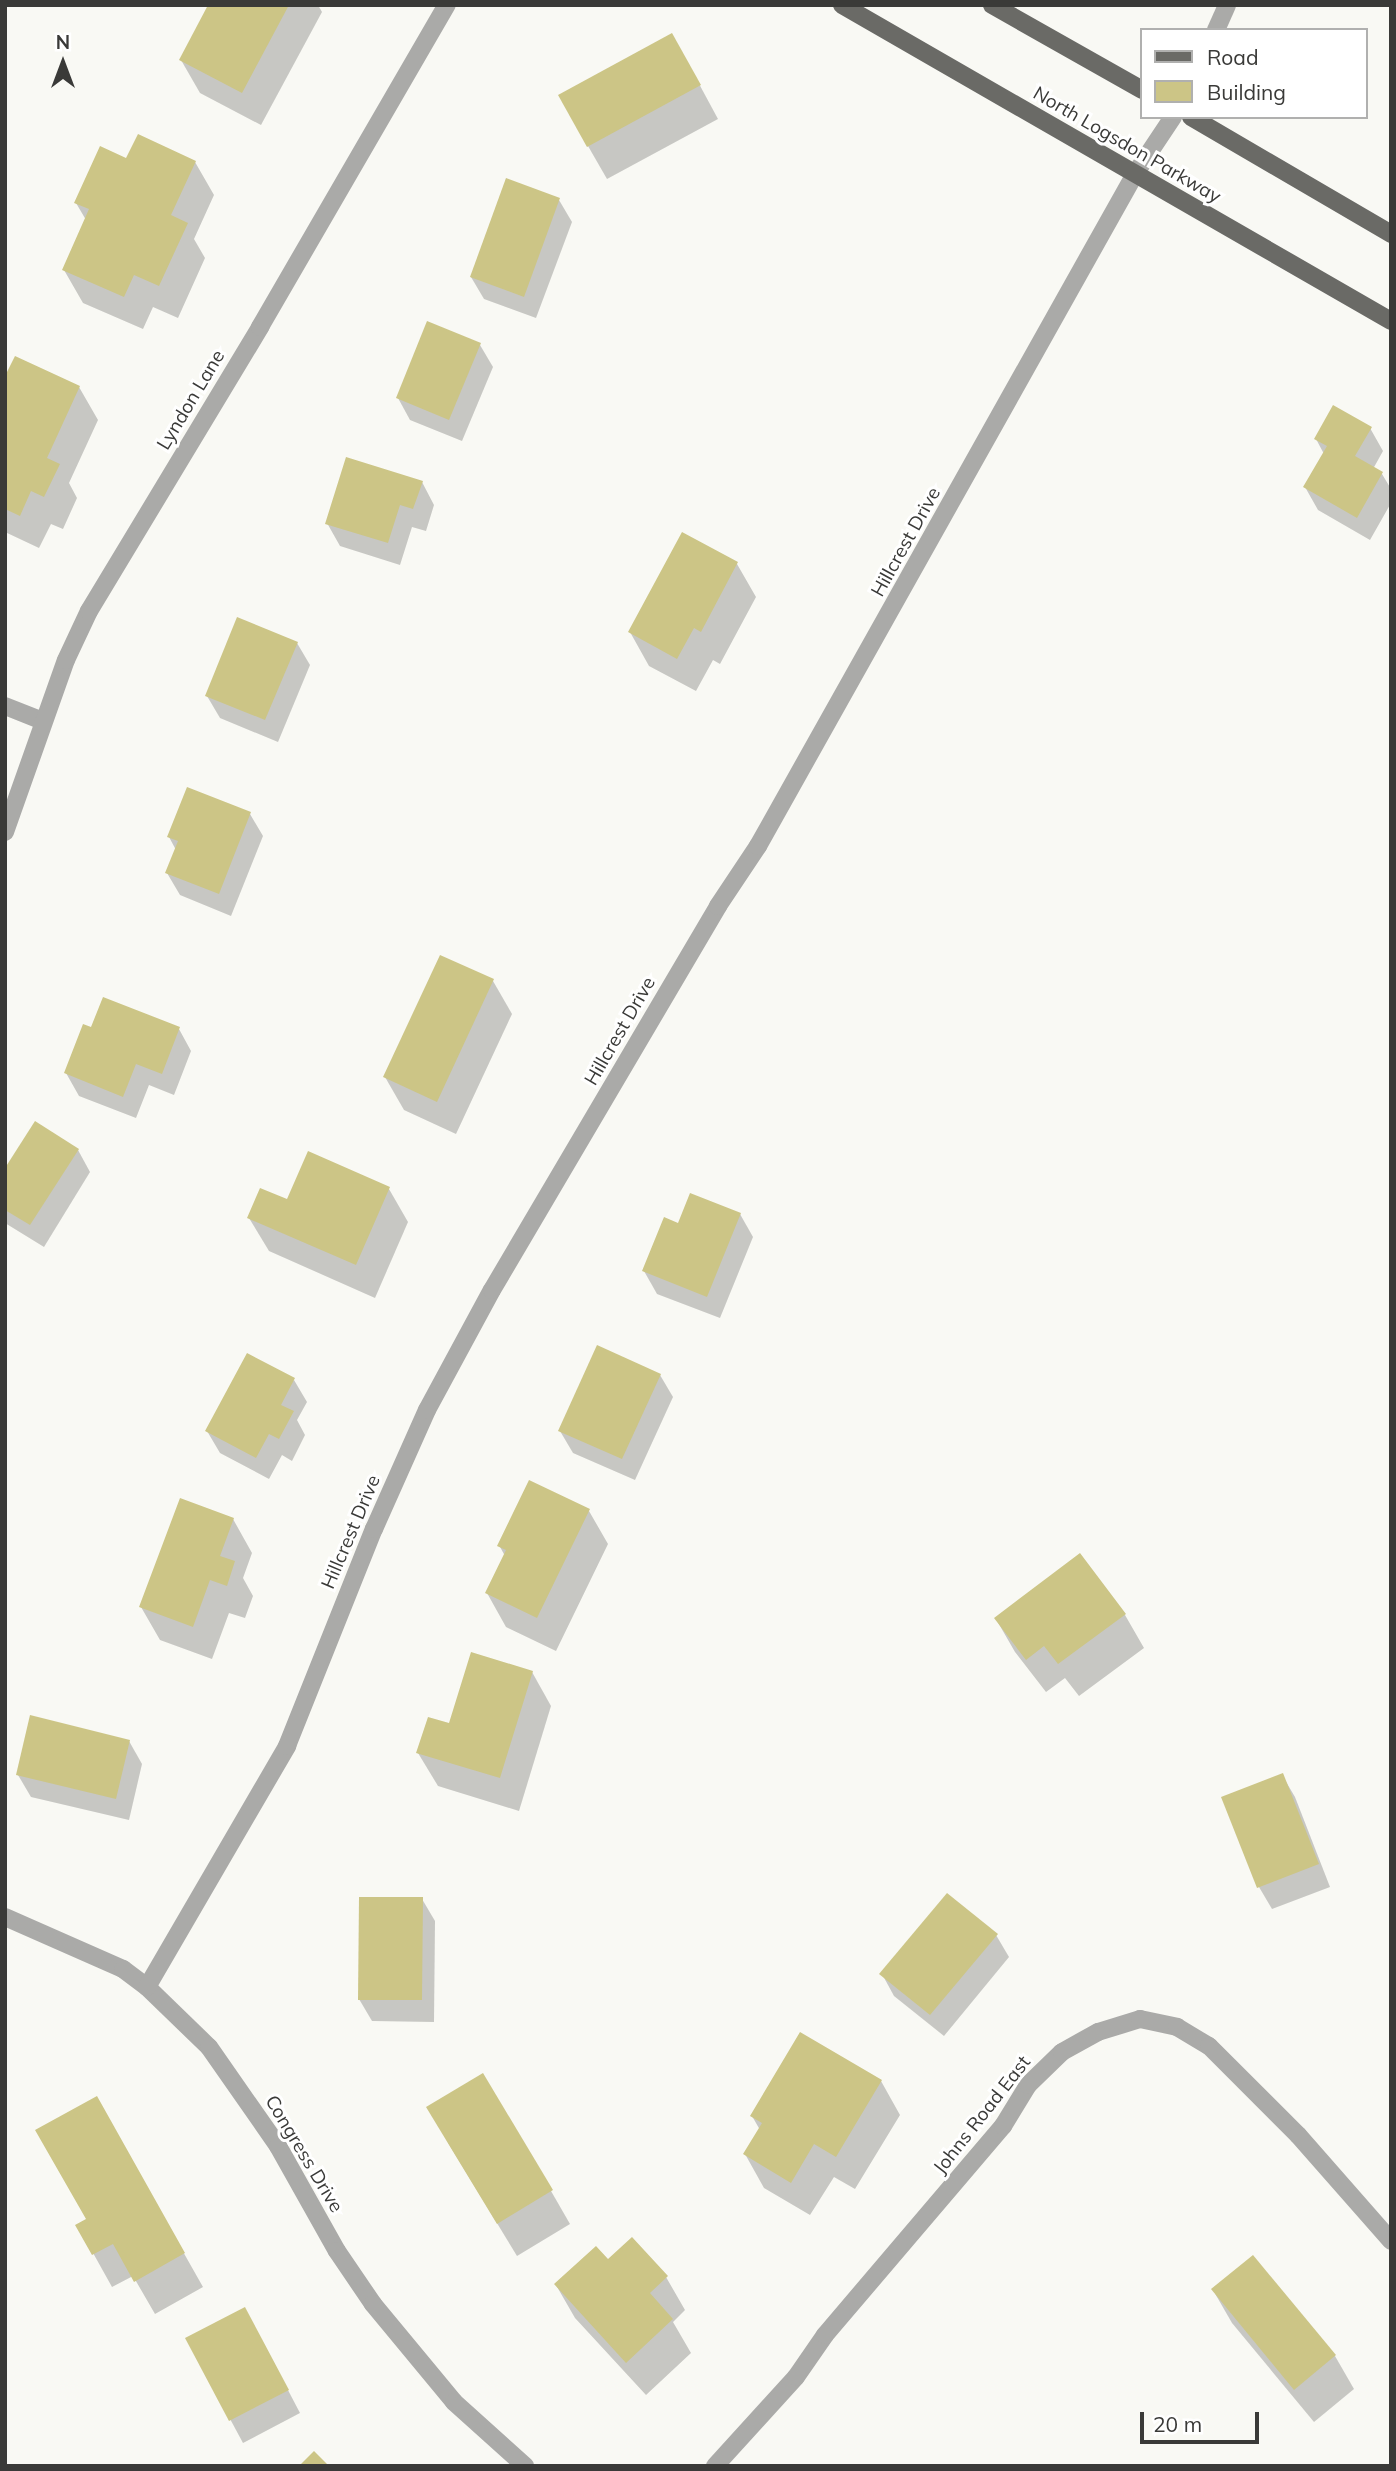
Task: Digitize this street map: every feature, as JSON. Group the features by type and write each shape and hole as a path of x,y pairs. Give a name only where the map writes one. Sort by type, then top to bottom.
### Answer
{"main road":[{"name":"North Logsdon Parkway","path":"842,5 1391,321"},
{"path":"992,5 1140,89"},
{"path":"1194,119 1391,234"}],"street":[{"name":"Lyndon Lane","path":"5,832 66,660 116,563 260,327 447,5"},
{"path":"1217,28 1227,5"},
{"name":"Hillcrest Drive","path":"147,1987 287,1746 384,1505 427,1410 492,1290 718,906 758,846 1135,174 1171,119"},
{"path":"5,705 43,721"},
{"name":"Congress Drive","path":"5,1917 122,1969 147,1987 209,2047 278,2146 337,2251 373,2304 454,2402 525,2466"},
{"name":"Johns Road East","path":"715,2466 796,2377 825,2335 1003,2126 1028,2085 1062,2052 1098,2032 1140,2019 1177,2027 1209,2046 1298,2135 1391,2241"}],"building":[{"path":"208,5 289,5 242,93 179,60"},
{"path":"672,33 701,85 587,147 558,95"},
{"path":"138,134 196,161 171,215 188,223 159,286 134,275 124,297 62,270 89,209 74,203 100,146 126,158"},
{"path":"506,178 560,198 524,297 470,277"},
{"path":"427,321 481,343 449,420 396,398"},
{"path":"15,356 80,386 47,458 60,464 44,497 31,491 20,516 5,509 5,376"},
{"path":"1333,405 1372,427 1355,456 1383,472 1357,518 1303,487 1327,446 1314,439"},
{"path":"346,457 423,481 413,509 400,505 388,543 325,524"},
{"path":"682,532 738,562 701,632 694,628 677,659 628,632"},
{"path":"237,617 298,642 265,720 205,696"},
{"path":"187,787 251,812 219,894 165,873 178,841 167,837"},
{"path":"440,955 494,979 437,1102 383,1077"},
{"path":"103,997 180,1027 162,1074 136,1064 123,1097 64,1073 83,1024 91,1027"},
{"path":"35,1121 79,1149 30,1225 5,1210 5,1168"},
{"path":"308,1151 390,1187 356,1265 247,1218 260,1188 287,1199"},
{"path":"690,1193 741,1213 707,1297 642,1271 664,1217 678,1223"},
{"path":"597,1345 661,1374 622,1459 558,1431"},
{"path":"247,1353 295,1378 281,1405 294,1411 279,1439 269,1434 256,1458 205,1431"},
{"path":"529,1480 590,1509 537,1618 485,1593 506,1550 497,1546"},
{"path":"180,1498 234,1518 220,1556 235,1561 227,1586 210,1580 193,1627 139,1607"},
{"path":"1080,1553 1126,1614 1058,1664 1044,1646 1026,1660 994,1618"},
{"path":"471,1652 533,1671 500,1778 416,1753 428,1717 449,1723"},
{"path":"30,1715 130,1740 116,1799 16,1775"},
{"path":"1283,1773 1319,1864 1257,1888 1221,1797"},
{"path":"947,1893 998,1934 930,2015 879,1974"},
{"path":"359,1897 423,1897 422,2000 358,2000"},
{"path":"800,2032 882,2080 836,2157 814,2144 791,2183 743,2154 762,2123 750,2116"},
{"path":"483,2073 553,2190 497,2224 426,2107"},
{"path":"97,2096 185,2253 134,2282 113,2244 92,2255 75,2225 86,2219 35,2130"},
{"path":"632,2237 668,2276 650,2293 673,2319 626,2363 554,2284 596,2246 608,2259"},
{"path":"1253,2255 1336,2355 1294,2390 1211,2289"},
{"path":"245,2307 289,2390 229,2421 185,2338"},
{"path":"314,2451 329,2466 299,2466"}]}
